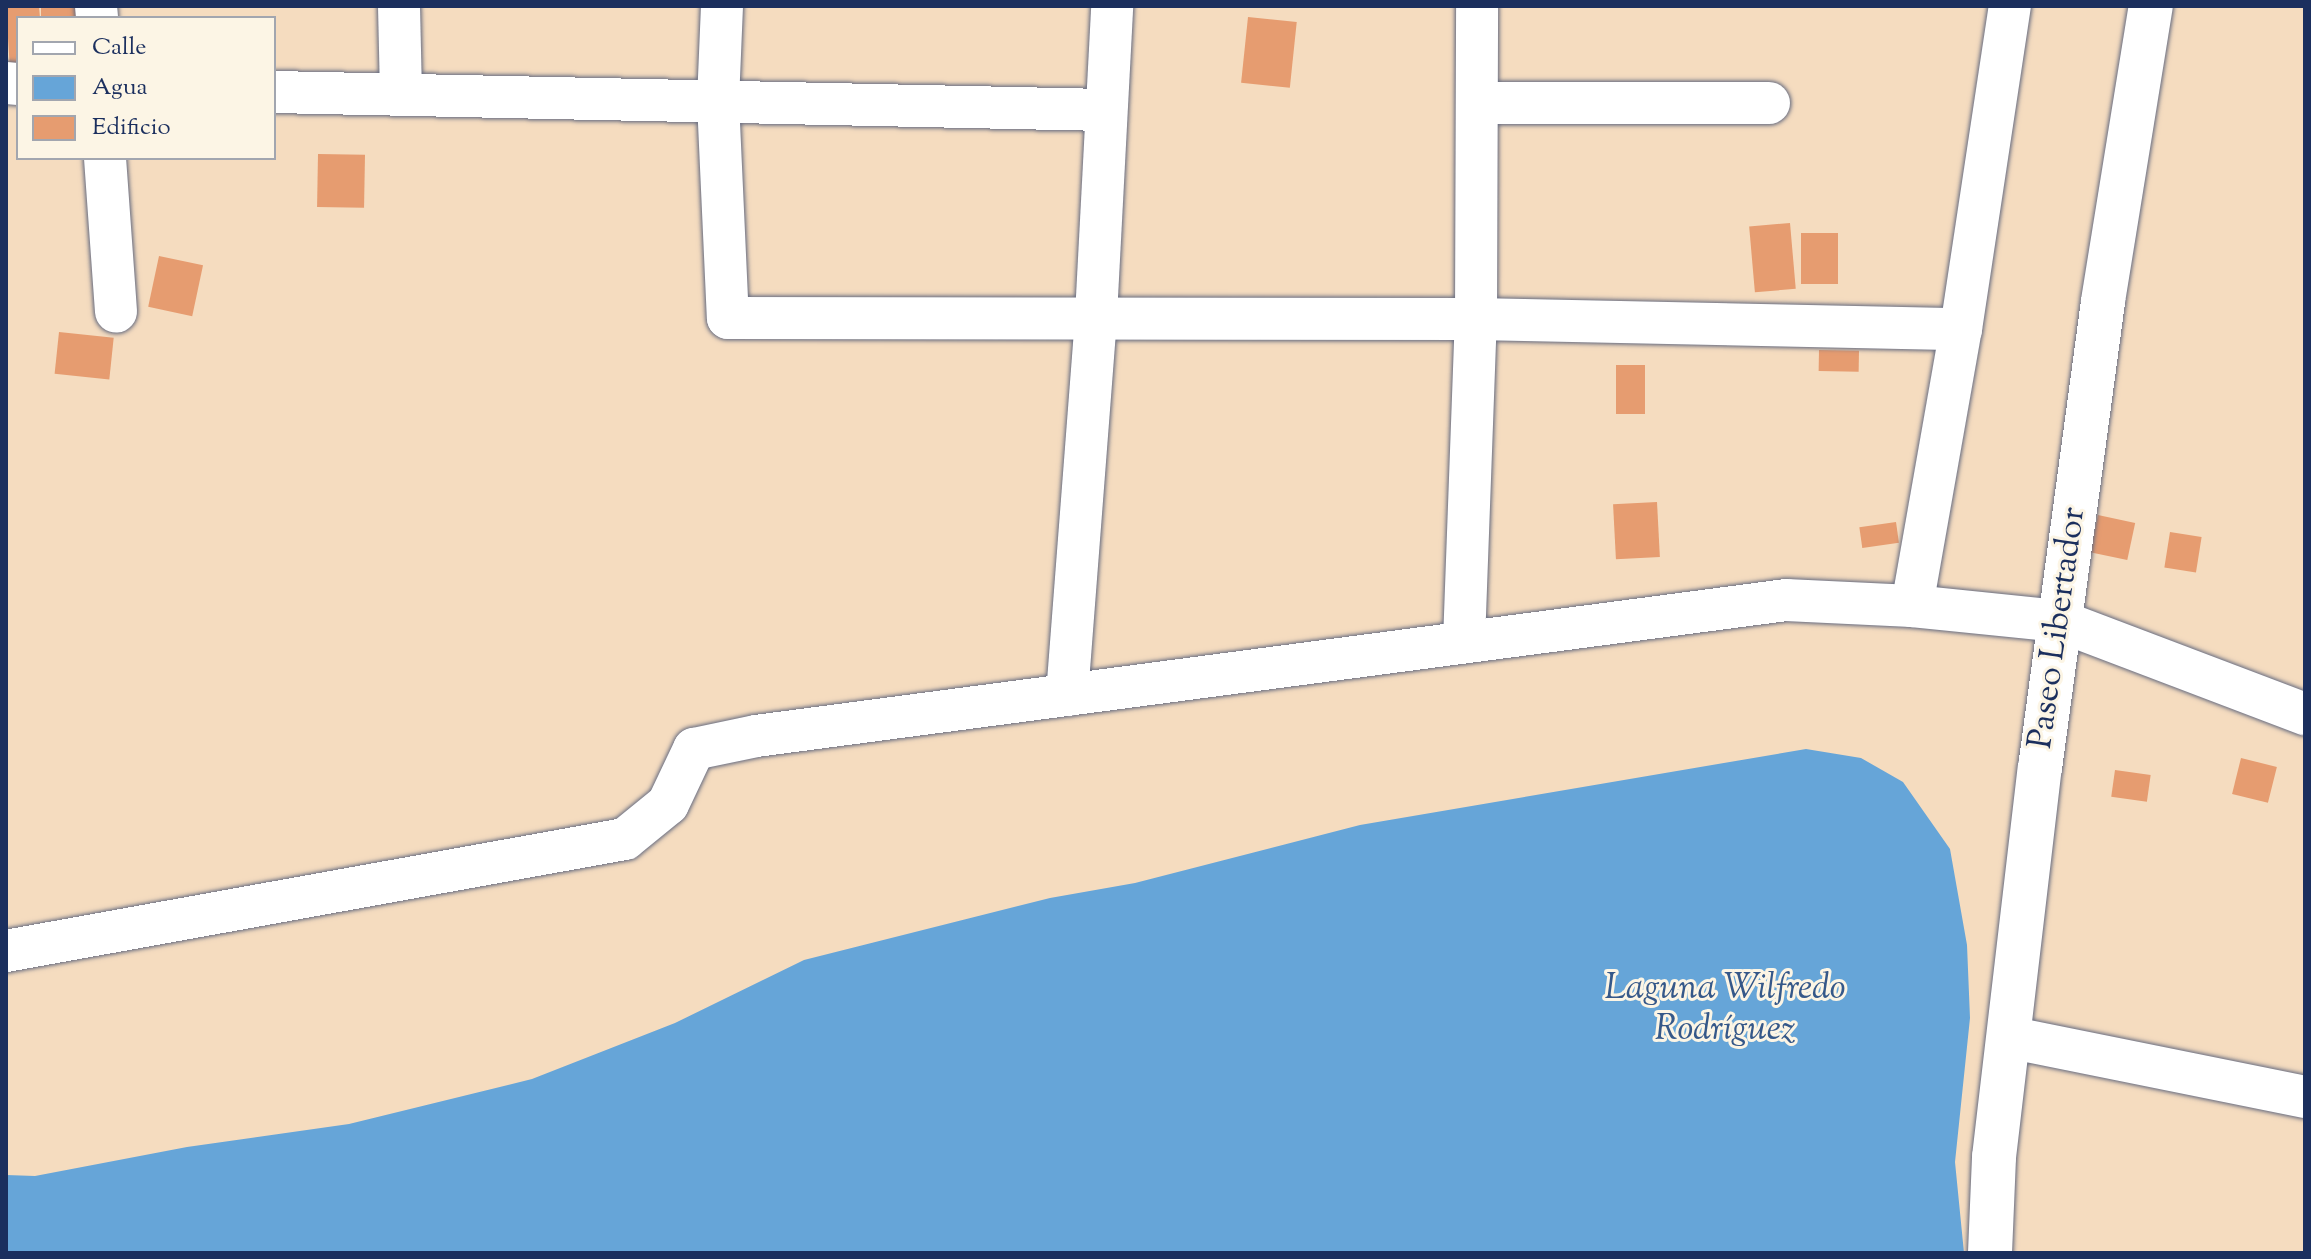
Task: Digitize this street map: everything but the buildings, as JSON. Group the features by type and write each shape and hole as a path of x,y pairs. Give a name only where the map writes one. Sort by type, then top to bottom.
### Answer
{"main road":[{"name":"Paseo Libertador","path":"1990,1253 1994,1157 2060,621 2103,301 2151,6"}],"street":[{"path":"399,6 401,94"},
{"path":"722,6 718,101 728,318 1096,316 1476,319 1961,329"},
{"path":"1067,695 1096,316 1112,6"},
{"path":"1464,642 1476,319 1477,6"},
{"path":"1912,606 1961,329 2010,6"},
{"path":"276,92 1105,110"},
{"path":"1477,103 1769,103"},
{"path":"105,160 116,312"},
{"path":"6,951 625,839 668,804 694,749 756,736 1786,600 1912,606 2060,621 2303,711"},
{"path":"2008,1037 2305,1097"}],"water":[{"name":"Laguna Wilfredo Rodríguez","path":"1806,749 1861,758 1903,782 1950,849 1967,945 1970,1018 1955,1162 1964,1253 6,1253 6,1175 35,1176 187,1147 349,1124 532,1079 675,1023 804,960 1050,898 1135,883 1360,825"}]}
